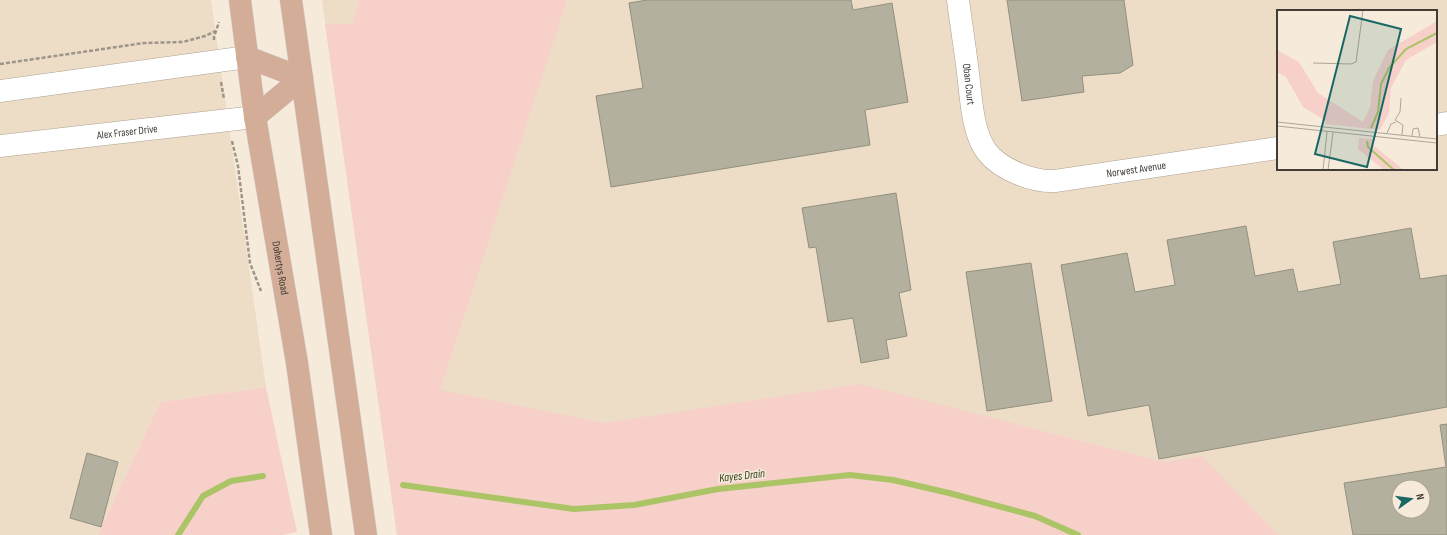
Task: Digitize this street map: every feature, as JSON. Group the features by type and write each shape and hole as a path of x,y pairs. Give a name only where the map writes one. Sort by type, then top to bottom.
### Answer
{"main road":[{"name":"Dohertys Road","path":"240,0 255,117 297,363 321,535"},
{"path":"291,0 366,535"},
{"path":"247,57 302,78"},
{"path":"255,117 302,78"}],"street":[{"name":"Oban Court","path":"958,0 977,131 987,152 997,162"},
{"path":"0,91 247,57"},
{"name":"Alex Fraser Drive","path":"0,144 255,117"},
{"path":"1437,125 1447,123"},
{"name":"Norwest Avenue","path":"997,162 1025,176 1047,181 1277,148"}],"path":[{"path":"220,20 214,37 226,119 238,166 250,263 261,292"},
{"path":"0,64 144,43 183,42 205,36 216,31"}],"shaded area":[{"path":"0,0 211,0 266,387 160,402 98,535 0,535"},
{"path":"322,0 1447,0 1447,535 397,535"},
{"path":"360,0 567,0 440,390 604,423 860,384 1164,462 1202,456 1278,535 397,535 325,24 352,24"},
{"path":"266,387 297,532 283,535 98,535 160,402"}],"building":[{"path":"647,0 851,0 853,10 892,3 908,102 865,110 870,145 611,187 596,96 643,88 629,3"},
{"path":"1007,0 1124,0 1133,65 1120,73 1082,76 1084,92 1022,101"},
{"path":"896,193 911,290 899,293 907,336 886,340 889,358 861,363 853,318 828,322 816,247 809,248 802,208"},
{"path":"1246,226 1255,276 1293,269 1298,292 1341,284 1333,242 1411,228 1420,279 1447,275 1447,407 1159,459 1149,405 1088,416 1061,265 1127,253 1135,292 1175,285 1167,240"},
{"path":"1031,263 1052,401 987,411 966,272"},
{"path":"1447,424 1447,535 1353,535 1344,483 1446,467 1440,425"},
{"path":"87,453 118,462 101,527 70,518"}],"waterway":[{"name":"Kayes Drain","path":"403,485 574,509 634,505 718,489 850,475 893,480 949,493 1035,516 1078,535"},
{"name":"Kayes Drain","path":"178,535 203,496 231,481 263,476"}]}
